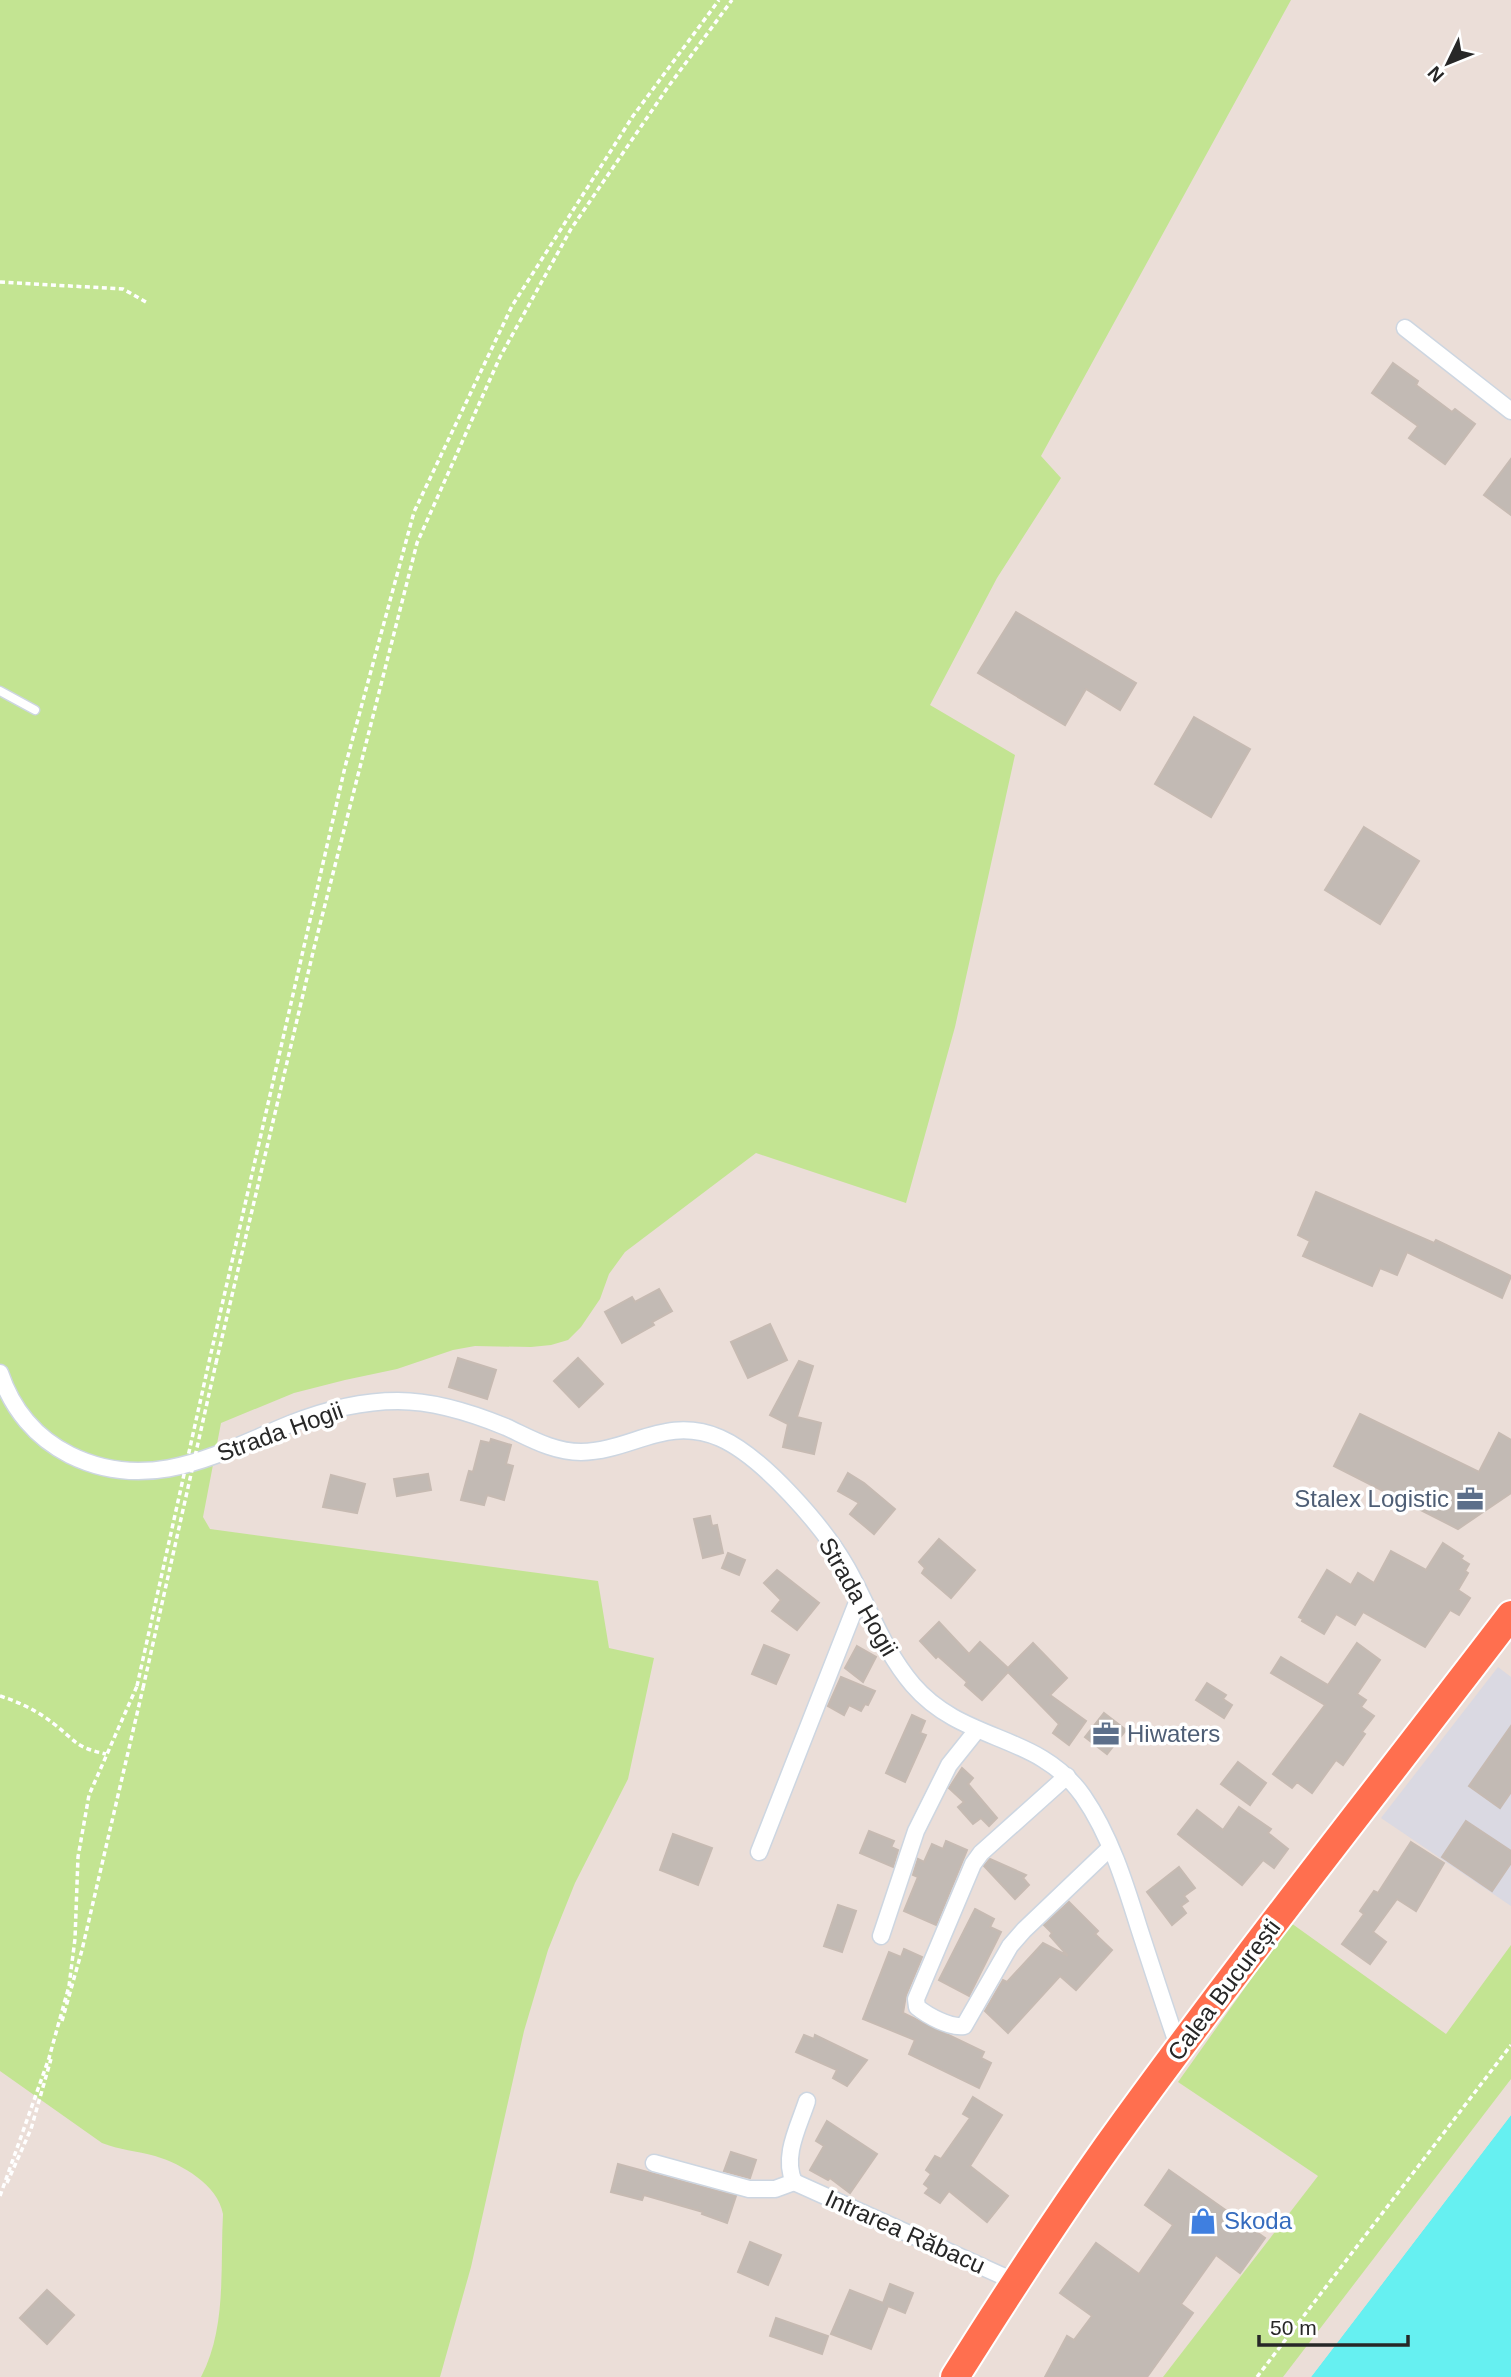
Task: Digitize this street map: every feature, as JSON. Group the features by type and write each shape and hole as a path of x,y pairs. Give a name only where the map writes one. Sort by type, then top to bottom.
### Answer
{"highway":[{"name":"Calea București","path":"956,2377 1107,2147 1511,1615"}],"street":[{"path":"1405,328 1511,411"},
{"name":"Strada Hogii","path":"0,1373 17,1409 52,1446 82,1461 113,1469 145,1472 177,1467 215,1456 293,1423 335,1409 370,1402 403,1401 458,1410 543,1445 575,1452 602,1451 665,1430 695,1431 719,1438 743,1452 771,1475 836,1550 898,1667 916,1689 946,1714 976,1730 1038,1754 1067,1776 1092,1811 1110,1847 1179,2049"},
{"path":"760,1852 860,1595"},
{"path":"881,1936 916,1831 949,1765 976,1730"},
{"path":"1067,1776 981,1853 973,1864 916,1999 917,2007 924,2013 957,2027 964,2026 1010,1946 1110,1847"},
{"path":"654,2163 749,2189 775,2189 794,2182 788,2169 807,2101"},
{"name":"Intrarea Răbacu","path":"794,2182 1016,2282"}],"lane":[{"path":"0,691 35,710"}],"path":[{"path":"0,2197 49,2059 69,1986 75,1939 78,1857 89,1795 137,1686 345,767 414,512 512,306 633,116 719,0"},
{"path":"0,2197 31,2129 82,1950 314,948 416,543 500,358 571,229 668,87 732,0"},
{"path":"0,282 123,289 146,302"},
{"path":"0,1696 22,1703 55,1724 85,1749 106,1754"},
{"path":"1257,2377 1511,2045"}],"shaded area":[{"path":"1498,1667 1511,1677 1511,1906 1381,1818"}],"green space":[{"path":"0,0 1291,0 1041,456 1061,478 997,578 930,705 1015,755 955,1027 906,1203 756,1153 625,1252 609,1274 600,1299 581,1327 568,1340 531,1347 475,1346 453,1350 397,1369 294,1393 221,1423 203,1517 210,1529 598,1581 609,1648 654,1658 628,1779 575,1883 548,1950 524,2031 471,2267 440,2377 201,2377 215,2338 221,2297 223,2214 214,2194 197,2177 176,2164 102,2143 0,2071"},
{"path":"1291,1923 1446,2034 1511,1945 1511,2079 1283,2377 1163,2377 1318,2176 1178,2082"}],"water":[{"path":"1511,2115 1511,2377 1311,2377"}],"pier":[{"path":"1511,2112 1311,2377 1308,2377"}],"building":[{"path":"1393,363 1418,381 1416,385 1452,412 1455,409 1475,424 1445,464 1409,438 1418,426 1372,393"},
{"path":"1511,459 1511,515 1484,495"},
{"path":"1016,612 1136,683 1120,710 1086,689 1065,725 978,673"},
{"path":"1194,717 1250,749 1211,817 1155,784"},
{"path":"1364,827 1419,861 1380,924 1325,890"},
{"path":"1316,1192 1434,1243 1436,1240 1511,1276 1502,1298 1407,1252 1397,1275 1380,1268 1372,1286 1303,1256 1310,1241 1298,1235"},
{"path":"659,1289 672,1311 622,1343 605,1312 632,1297 635,1302"},
{"path":"770,1324 787,1360 748,1378 731,1342"},
{"path":"458,1358 496,1370 487,1399 449,1387"},
{"path":"578,1358 603,1384 579,1407 554,1381"},
{"path":"799,1361 813,1366 797,1417 821,1423 814,1454 783,1447 788,1424 770,1415"},
{"path":"1360,1414 1479,1472 1499,1433 1511,1440 1511,1493 1458,1529 1334,1466"},
{"path":"491,1439 511,1445 506,1464 513,1466 504,1500 487,1495 484,1505 461,1500 469,1471 473,1472 481,1441 490,1443"},
{"path":"848,1473 895,1509 874,1534 850,1514 859,1503 838,1491"},
{"path":"428,1474 431,1490 397,1496 394,1479"},
{"path":"331,1475 365,1484 357,1513 323,1507"},
{"path":"710,1516 712,1526 717,1525 723,1553 703,1558 694,1519"},
{"path":"939,1539 975,1570 951,1598 922,1573 925,1568 919,1562"},
{"path":"1443,1543 1463,1556 1461,1559 1469,1564 1465,1571 1468,1573 1458,1590 1470,1598 1459,1615 1450,1610 1425,1647 1363,1612 1355,1625 1336,1614 1324,1634 1299,1617 1327,1570 1351,1585 1358,1573 1374,1583 1391,1551 1426,1570"},
{"path":"728,1553 745,1560 739,1575 722,1568"},
{"path":"777,1570 819,1603 797,1630 772,1611 781,1600 764,1583"},
{"path":"939,1622 969,1654 980,1642 1008,1668 1033,1643 1067,1678 1050,1695 1086,1721 1069,1745 1053,1733 1059,1724 1008,1672 982,1700 965,1685 967,1682 938,1656 936,1658 920,1641"},
{"path":"1357,1643 1380,1660 1357,1694 1366,1700 1361,1707 1374,1716 1343,1765 1336,1760 1312,1793 1297,1782 1292,1788 1273,1774 1325,1705 1271,1673 1281,1657 1328,1685"},
{"path":"764,1645 789,1655 776,1684 752,1674"},
{"path":"857,1646 876,1657 863,1682 845,1668"},
{"path":"841,1677 875,1691 868,1705 865,1704 861,1711 849,1705 844,1715 828,1706"},
{"path":"1207,1683 1226,1695 1223,1699 1232,1705 1224,1718 1196,1700"},
{"name":"Hiwaters","path":"1104,1713 1126,1730 1107,1754 1085,1737"},
{"path":"912,1715 925,1721 920,1733 926,1735 905,1782 886,1773"},
{"path":"1511,1726 1511,1792 1500,1808 1469,1786"},
{"path":"1238,1762 1266,1783 1250,1805 1221,1784"},
{"path":"962,1768 973,1778 968,1784 997,1818 989,1826 981,1818 973,1824 958,1807 964,1802 949,1788"},
{"path":"1239,1807 1271,1829 1268,1833 1288,1849 1274,1868 1263,1860 1242,1885 1178,1834 1197,1810 1223,1830"},
{"path":"1466,1821 1511,1851 1511,1863 1492,1891 1442,1857"},
{"path":"869,1831 894,1841 891,1847 898,1850 893,1867 860,1853"},
{"path":"673,1834 712,1848 698,1885 660,1870"},
{"path":"946,1841 967,1850 936,1925 904,1911 918,1877 913,1875 918,1859 924,1862 932,1844 943,1849"},
{"path":"1411,1842 1444,1863 1416,1911 1397,1899 1373,1932 1386,1942 1370,1964 1342,1944 1364,1914 1360,1911 1374,1891 1378,1893"},
{"path":"990,1859 1026,1875 1023,1878 1029,1885 1015,1899 984,1866"},
{"path":"1179,1867 1195,1888 1184,1896 1188,1901 1181,1906 1186,1913 1172,1925 1147,1892"},
{"path":"1069,1902 1098,1931 1095,1934 1112,1950 1076,1990 1060,1976 1008,2033 985,2011 1003,1980 1007,1982 1043,1943 1068,1956 1044,1925"},
{"path":"838,1905 856,1911 842,1952 824,1946"},
{"path":"975,1909 994,1919 990,1927 1001,1932 969,1996 939,1980"},
{"path":"904,1949 922,1957 906,1995 903,2013 984,2052 981,2058 991,2063 979,2088 909,2054 915,2040 863,2019 889,1952 901,1957"},
{"path":"804,2035 814,2039 815,2035 867,2060 847,2086 833,2078 837,2070 796,2052"},
{"path":"973,2097 1002,2115 970,2166 1008,2196 987,2222 949,2191 940,2203 925,2193 929,2188 924,2184 931,2174 926,2170 935,2156 941,2159 970,2118 963,2114"},
{"path":"827,2121 877,2154 850,2193 830,2178 828,2180 810,2170 824,2146 816,2141"},
{"path":"731,2152 756,2160 750,2178 724,2171"},
{"path":"618,2164 736,2196 727,2223 702,2214 703,2212 644,2195 642,2200 611,2192"},
{"path":"1169,2170 1265,2238 1240,2273 1216,2255 1181,2304 1193,2313 1147,2377 1045,2377 1067,2336 1074,2340 1092,2316 1060,2293 1096,2243 1139,2274 1173,2225 1145,2205"},
{"path":"750,2242 781,2255 768,2285 738,2272"},
{"path":"890,2284 913,2293 905,2313 888,2306 871,2349 831,2334 850,2290 883,2303"},
{"path":"47,2290 74,2315 47,2344 20,2318"},
{"path":"776,2318 828,2336 822,2354 770,2336"}],"place":[{"name":"Stalex Logistic","path":"1470,1499"},
{"name":"Hiwaters","path":"1106,1734"},
{"name":"Skoda","path":"1203,2221"}]}
